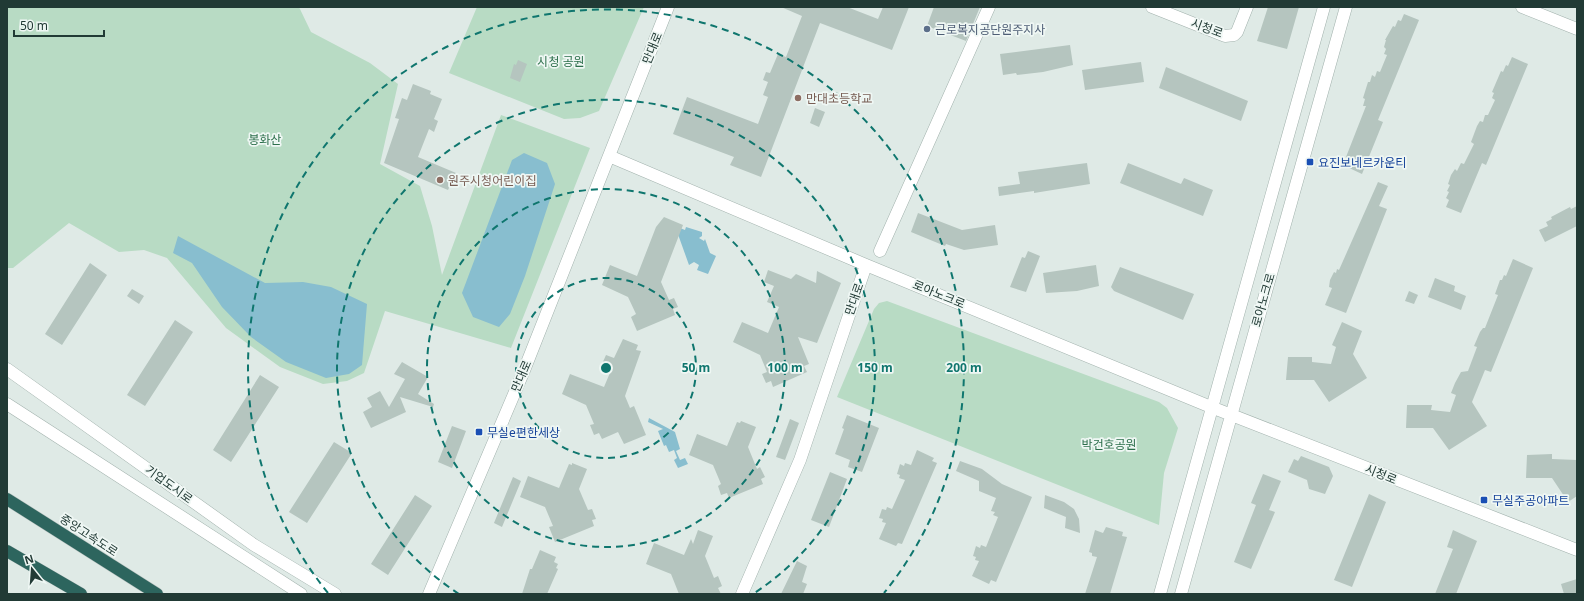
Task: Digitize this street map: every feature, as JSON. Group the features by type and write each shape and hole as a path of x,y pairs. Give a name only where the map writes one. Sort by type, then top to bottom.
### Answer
{"highway":[{"name":"중앙고속도로","path":"7,498 157,594"},
{"path":"7,550 81,594"}],"street":[{"name":"만대로","path":"428,594 523,373 668,7"},
{"path":"880,251 989,7"},
{"name":"시청로","path":"1152,7 1225,36 1234,35 1237,32 1247,7"},
{"path":"1320,7 1320,21"},
{"name":"로아노크로","path":"1160,594 1324,7"},
{"name":"로아노크로","path":"1181,594 1346,7"},
{"path":"1340,25 1354,7"},
{"path":"1522,7 1577,29"},
{"path":"609,156 866,265"},
{"name":"만대로","path":"742,594 800,460 866,265"},
{"name":"로아노크로","path":"866,265 1211,407"},
{"name":"기업도시로","path":"7,368 254,545 335,594"},
{"name":"기업도시로","path":"7,404 301,594"},
{"name":"시청로","path":"1211,407 1527,532 1552,540"},
{"path":"1552,540 1560,539 1577,545"},
{"path":"1552,540 1558,544 1577,550"}],"green space":[{"name":"봉화산","path":"7,7 299,7 311,32 370,63 398,84 380,164 420,186 432,226 442,275 501,115 590,148 511,348 385,311 364,373 347,381 323,384 280,367 226,328 167,258 144,250 119,252 69,223 13,268 7,268"},
{"name":"시청 공원","path":"477,7 644,7 599,111 580,118 564,119 449,73"},
{"name":"박건호공원","path":"887,301 1159,402 1167,408 1178,428 1164,473 1159,525 837,397 874,309 879,303"}],"water":[{"path":"524,153 547,163 555,184 525,276 510,314 499,327 473,317 462,293 512,160"},
{"path":"675,226 685,230 686,227 702,232 702,236 699,238 704,241 705,239 710,253 716,256 708,274 697,270 699,265 694,262 689,265"},
{"path":"178,236 265,283 303,282 331,287 367,304 362,365 349,374 326,378 286,362 251,337 222,307 192,263 173,253"},
{"path":"649,418 675,432 680,449 676,451 680,460 685,458 688,464 678,468 674,460 677,458 674,450 669,452 666,445 664,446 658,431 663,429 648,422"}],"building":[{"path":"781,7 847,7 878,19 883,7 909,7 892,50 820,23 761,177 730,165 734,157 673,134 687,97 758,124 768,97 763,95 768,82 763,80 766,72 770,73 778,54 786,57 802,16"},
{"path":"934,7 980,7 966,41 927,26"},
{"path":"1268,7 1299,7 1287,49 1257,41"},
{"path":"1404,14 1419,20 1378,120 1383,122 1362,174 1347,167 1350,159 1346,157 1366,106 1363,106 1365,99 1363,98 1368,82 1370,82 1372,75 1375,77 1377,71 1380,72 1387,55 1384,54 1386,49 1384,47 1385,40 1393,26 1395,27 1398,20 1401,21"},
{"path":"1070,45 1073,65 1043,72 1003,75 1000,54"},
{"path":"1512,57 1528,64 1486,165 1482,163 1461,213 1446,207 1449,200 1446,198 1450,185 1448,184 1455,169 1457,171 1461,163 1464,164 1474,144 1471,142 1477,126 1480,121 1483,122 1485,115 1488,115 1495,100 1492,98 1494,93 1492,92 1501,71 1503,72 1506,65 1508,66"},
{"path":"518,60 527,64 520,82 510,78 514,64 516,65"},
{"path":"1141,62 1144,82 1085,90 1082,70"},
{"path":"1166,67 1248,101 1241,121 1159,88"},
{"path":"413,84 431,91 430,94 442,99 434,119 438,121 434,132 429,129 418,157 456,173 448,190 384,163 399,119 395,118 402,98 407,100"},
{"path":"815,108 825,112 819,127 810,123"},
{"path":"1087,163 1090,184 1034,193 1034,191 999,196 998,187 1020,184 1018,172"},
{"path":"1128,163 1181,184 1184,178 1213,190 1203,216 1120,183"},
{"path":"1378,182 1388,186 1379,206 1387,209 1346,313 1325,305 1332,288 1329,287 1330,280 1334,272 1336,273 1337,269 1339,270"},
{"path":"1577,206 1577,226 1545,242 1539,230 1548,226 1546,222 1552,219 1551,217 1570,207 1571,209"},
{"path":"918,213 962,230 995,225 998,245 964,250 946,244 945,246 911,232"},
{"path":"664,217 683,225 661,282 669,300 674,298 678,307 673,309 675,315 637,331 631,317 636,314 628,297 602,285 610,265 637,276 656,227"},
{"path":"1028,251 1040,256 1026,292 1010,287 1022,257 1025,258"},
{"path":"1513,259 1533,268 1491,372 1485,370 1472,402 1487,426 1449,450 1433,428 1406,428 1407,405 1432,405 1431,410 1450,412 1456,395 1451,393 1455,383 1461,372 1468,371 1477,347 1474,346 1480,332 1483,328 1485,328 1498,295 1495,294 1500,280 1502,280 1504,275 1506,276"},
{"path":"90,263 107,275 62,345 45,334"},
{"path":"1096,265 1099,286 1077,291 1046,293 1043,273"},
{"path":"1120,267 1194,294 1183,320 1114,291 1111,287"},
{"path":"768,270 791,279 796,274 816,283 817,271 841,283 817,343 798,337 809,364 804,366 807,372 773,387 771,381 766,383 762,374 767,372 760,355 733,342 742,322 768,333 779,307 767,302 774,286 764,282"},
{"path":"1435,278 1455,286 1454,291 1466,296 1461,310 1428,297"},
{"path":"132,289 144,296 139,304 127,296"},
{"path":"1409,291 1418,295 1414,304 1405,301"},
{"path":"175,320 193,332 145,406 127,395"},
{"path":"1342,322 1362,331 1353,354 1367,378 1329,402 1314,380 1286,380 1288,357 1312,357 1312,362 1331,364 1336,347 1332,345"},
{"path":"623,339 638,345 636,350 641,351 625,396 630,408 634,406 646,435 624,444 618,432 602,439 599,433 594,435 590,425 594,424 586,405 562,394 570,374 604,387 612,368 602,364 606,355 614,358"},
{"path":"402,362 428,377 418,394 434,404 433,407 400,397 406,412 371,428 363,412 372,407 367,398 380,391 389,407 405,379 394,374"},
{"path":"260,375 279,387 231,462 213,450"},
{"path":"847,415 879,428 862,472 848,467 850,460 835,454 844,429 842,428"},
{"path":"790,419 799,423 785,460 776,457"},
{"path":"741,421 756,427 748,447 757,469 760,467 765,477 761,479 763,484 729,498 727,493 721,495 718,486 721,484 713,465 689,455 697,434 727,446 737,422 740,423"},
{"path":"452,426 466,431 452,468 438,462"},
{"path":"334,442 352,453 307,523 289,512"},
{"path":"917,450 934,458 932,461 937,463 902,544 898,543 896,546 879,539 886,523 882,522 883,519 879,518 882,509 886,510 887,507 892,509 905,480 899,478 900,475 897,474 900,464 904,466 905,463 911,465"},
{"path":"1552,454 1552,459 1577,460 1577,496 1568,502 1552,478 1526,478 1527,455"},
{"path":"1301,456 1329,467 1333,476 1325,494 1309,489 1307,480 1288,472 1294,459 1298,461"},
{"path":"960,461 982,469 1002,484 1032,497 996,582 991,580 989,584 972,576 979,561 975,560 976,557 973,556 976,546 980,548 981,545 986,547 998,517 993,515 995,512 991,511 996,498 979,491 979,481 956,471"},
{"path":"572,463 587,469 579,489 588,510 592,509 596,519 592,520 594,526 555,542 549,527 553,526 545,507 520,497 528,476 559,488 569,464 572,465"},
{"path":"830,472 847,479 829,527 811,520"},
{"path":"1263,474 1281,481 1269,510 1275,512 1251,569 1234,562 1256,505 1251,503"},
{"path":"513,477 521,481 502,527 494,523"},
{"path":"1369,494 1386,502 1352,587 1334,580"},
{"path":"415,495 432,506 388,575 371,564"},
{"path":"1045,495 1064,502 1074,509 1079,519 1080,533 1065,528 1066,517 1044,508"},
{"path":"1106,527 1123,532 1122,536 1127,537 1110,594 1085,594 1097,557 1092,556 1092,553 1089,552 1095,530 1103,533"},
{"path":"698,530 713,536 705,556 714,578 718,576 722,586 718,588 721,594 679,594 671,574 646,564 654,543 684,555 691,539 693,544"},
{"path":"1453,530 1477,541 1456,594 1435,594 1453,549 1447,547"},
{"path":"540,550 556,557 554,562 558,564 556,568 558,569 547,594 522,594 530,569 532,569"},
{"path":"797,561 807,566 802,582 807,584 803,594 781,594"},
{"path":"1577,579 1577,594 1564,594 1561,584"}],"place":[{"name":"근로복지공단원주지사","path":"927,29"},
{"name":"만대초등학교","path":"798,98"},
{"name":"요진보네르카운티","path":"1310,162"},
{"name":"원주시청어린이집","path":"440,180"},
{"name":"무실e편한세상","path":"479,432"},
{"name":"무실주공아파트","path":"1484,500"}]}
